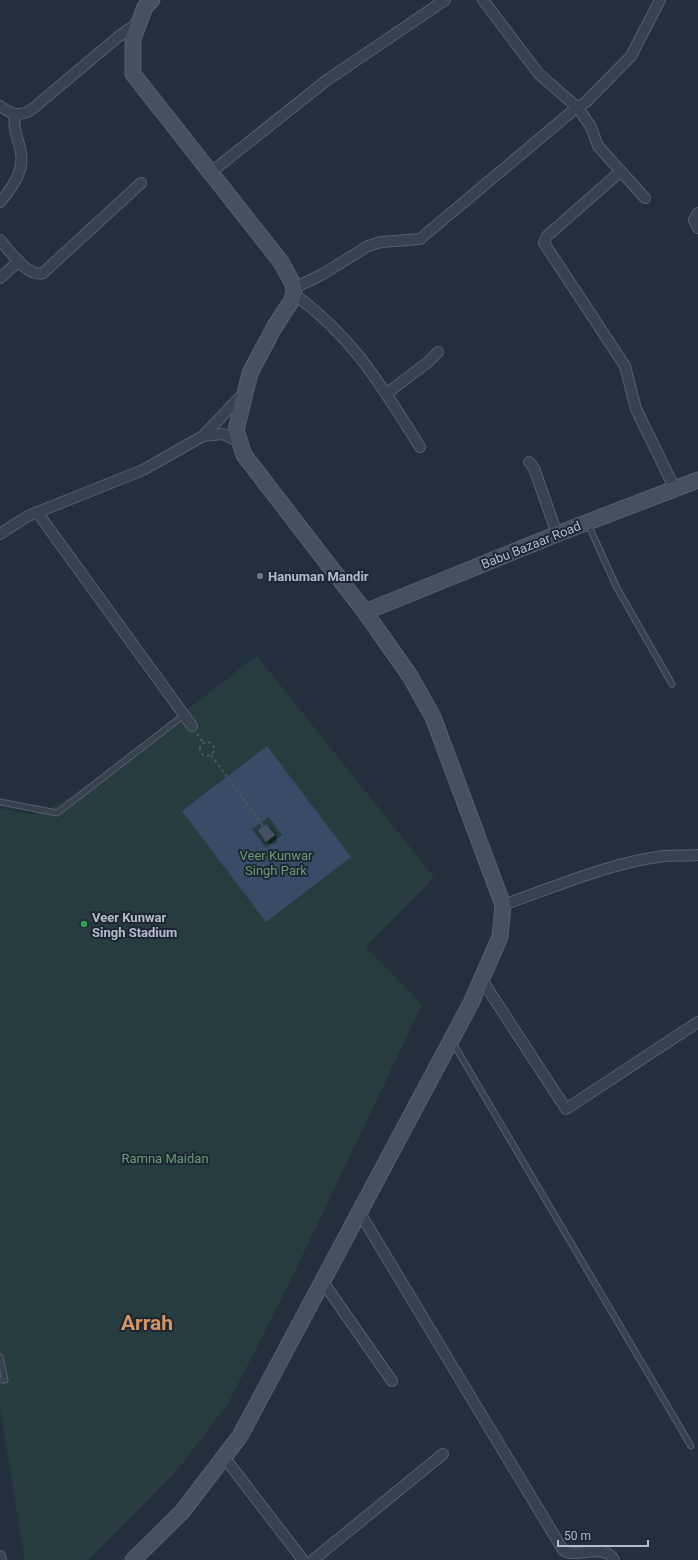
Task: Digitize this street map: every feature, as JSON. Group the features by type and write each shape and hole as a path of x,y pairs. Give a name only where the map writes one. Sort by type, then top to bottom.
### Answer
{"street":[{"path":"152,0 146,7 132,39 133,74 281,262 288,273 294,291 356,351 420,447"},
{"path":"210,173 327,80 445,0"},
{"path":"483,0 539,74 578,108 593,130 598,146 645,198"},
{"path":"133,1560 182,1512 240,1436 451,1040 482,980 500,937 503,905 434,717 410,676 365,612 244,455 236,430 250,374 294,291 368,246 381,242 420,240 578,108 631,56 660,0"},
{"path":"0,106 15,115 23,114 38,105 118,37 140,21"},
{"path":"0,202 16,181 22,163 20,148 14,128 15,115"},
{"path":"621,171 547,236 544,244 625,366 636,408 675,488"},
{"path":"0,240 19,261 34,274 43,273 141,183"},
{"path":"698,213 694,220 698,228"},
{"path":"0,278 19,261"},
{"path":"386,394 427,363 438,352"},
{"path":"1,532 37,512 144,470 203,436 246,392"},
{"path":"203,436 223,434 241,444"},
{"path":"529,462 534,468 557,534"},
{"name":"Babu Bazaar Road","path":"365,612 587,522 698,480"},
{"path":"37,512 192,726"},
{"path":"503,905 598,872 639,861 666,856 698,855"},
{"path":"482,980 566,1109 698,1022"},
{"path":"360,1213 563,1550 572,1555 605,1552 614,1560"},
{"path":"323,1282 392,1381"},
{"path":"314,1560 444,1454"},
{"path":"224,1457 303,1560"},
{"path":"0,1556 1,1560"}],"lane":[{"path":"587,522 617,588 672,684"},
{"path":"0,802 57,813 184,715"},
{"path":"451,1040 691,1446"},
{"path":"0,1357 5,1380 0,1380"}],"path":[{"path":"203,742 210,742 214,746 214,751 211,755 204,756 201,753 199,749 203,742"},
{"path":"211,755 263,826"}],"green space":[{"name":"Ramna Maidan","path":"257,656 434,877 366,947 422,1005 295,1271 229,1402 179,1468 88,1560 25,1560 0,1409 0,808 35,815 77,794"}],"water":[{"path":"267,746 351,857 266,922 182,811","holes":["269,817 282,835 266,848 252,829"]}],"building":[{"path":"266,824 275,835 266,842 258,830"}],"place":[{"name":"Hanuman Mandir","path":"260,576"},
{"name":"Veer Kunwar Singh Stadium","path":"84,924"}],"district":[{"name":"Arrah","path":"147,1323"}],"park label":[{"name":"Veer Kunwar Singh Park","path":"276,862"}]}
